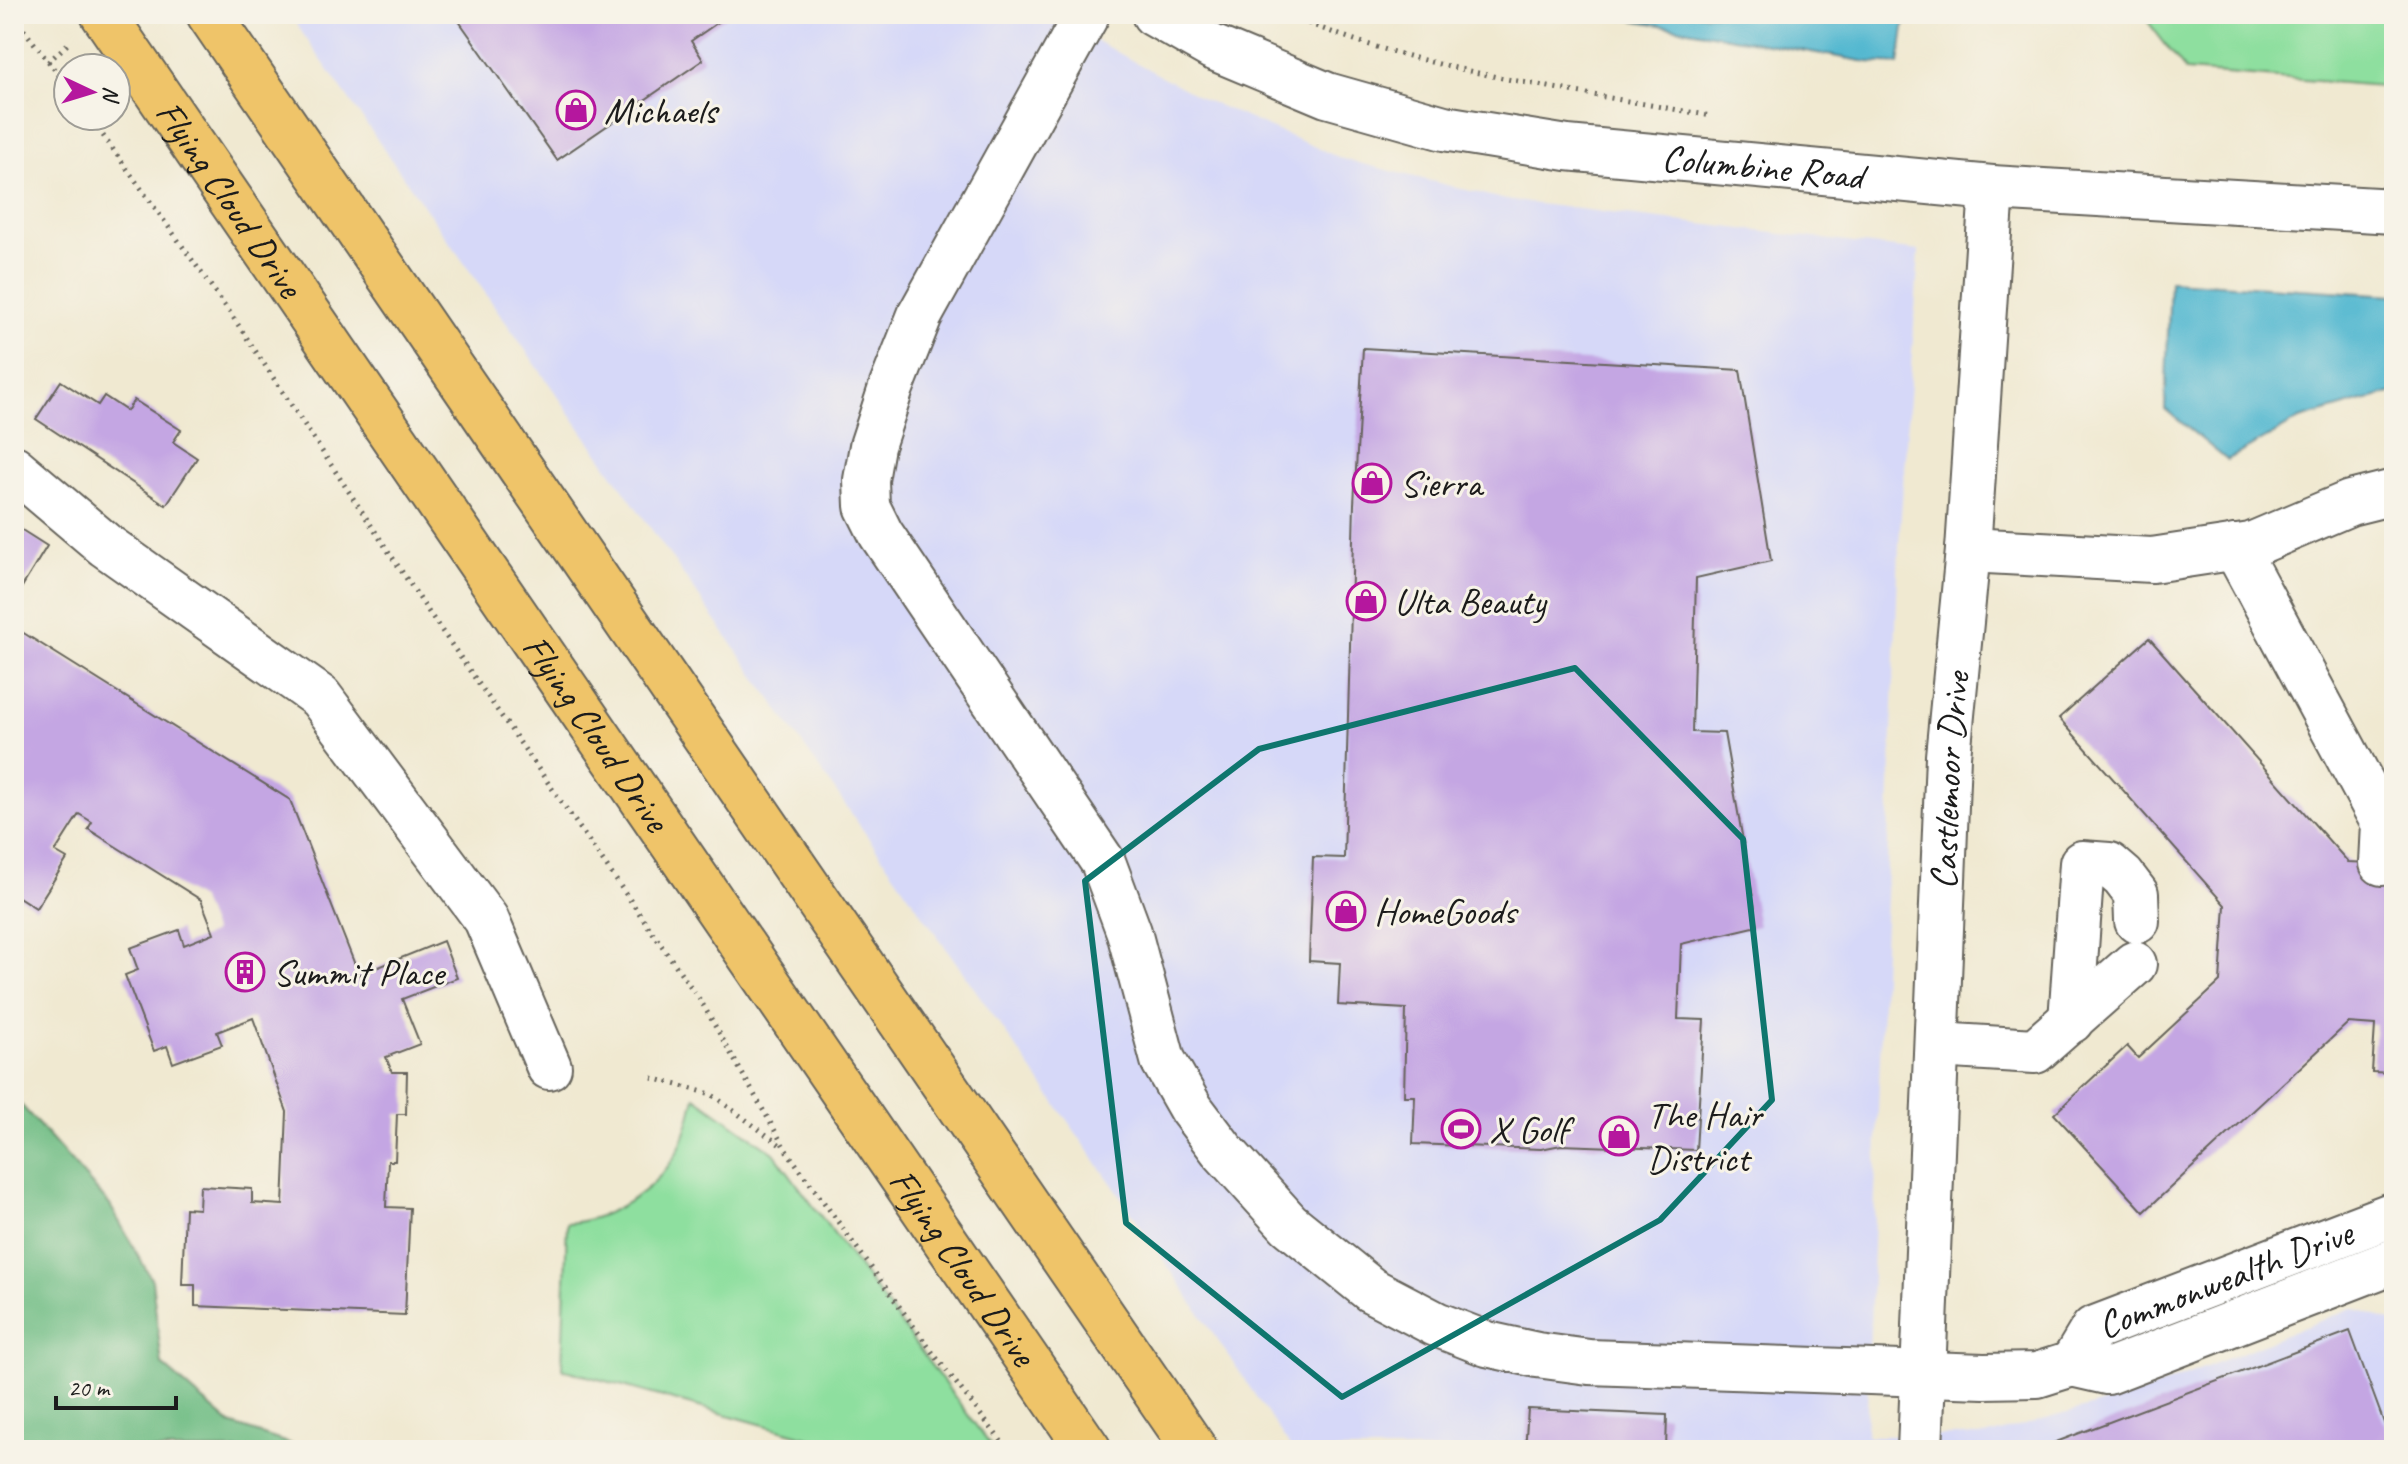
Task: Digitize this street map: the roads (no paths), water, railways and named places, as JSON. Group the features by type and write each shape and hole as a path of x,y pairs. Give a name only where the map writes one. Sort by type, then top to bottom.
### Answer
{"main road":[{"name":"Flying Cloud Drive","path":"103,14 1089,1450"},
{"path":"209,14 1195,1450"}],"street":[{"name":"Commonwealth Drive","path":"1087,14 920,315 872,446 866,480 867,506 881,534 1103,862 1129,932 1163,1060 1191,1109 1222,1150 1289,1224 1371,1290 1436,1324 1487,1344 1589,1362 2037,1375 2072,1364 2107,1372 2394,1261"},
{"name":"Columbine Road","path":"1154,14 1212,47 1327,95 1444,128 1567,148 1992,188 2394,211"},
{"name":"Castlemoor Drive","path":"1920,1450 1948,756 1968,550 1992,188"},
{"path":"14,468 105,545 320,697 486,919 549,1067"},
{"path":"1968,550 2152,560 2251,545 2350,503 2394,492"},
{"path":"2235,547 2384,824 2382,863"},
{"path":"2071,1021 2082,863 2109,865 2123,877 2136,894 2137,921"},
{"path":"1937,1045 2035,1051 2134,964"},
{"name":"Commonwealth Drive","path":"2072,1364 2093,1329 2394,1214"}],"water":[{"path":"1599,14 1906,14 1899,64 1867,62"},
{"path":"2170,281 2394,295 2394,392 2300,419 2227,460 2165,409"}],"place":[{"name":"Michaels","path":"576,110"},
{"name":"Sierra","path":"1372,483"},
{"name":"Ulta Beauty","path":"1366,601"},
{"name":"HomeGoods","path":"1346,911"},
{"name":"Summit Place","path":"245,972"},
{"name":"X Golf","path":"1461,1129"},
{"name":"The Hair District","path":"1619,1136"}]}
